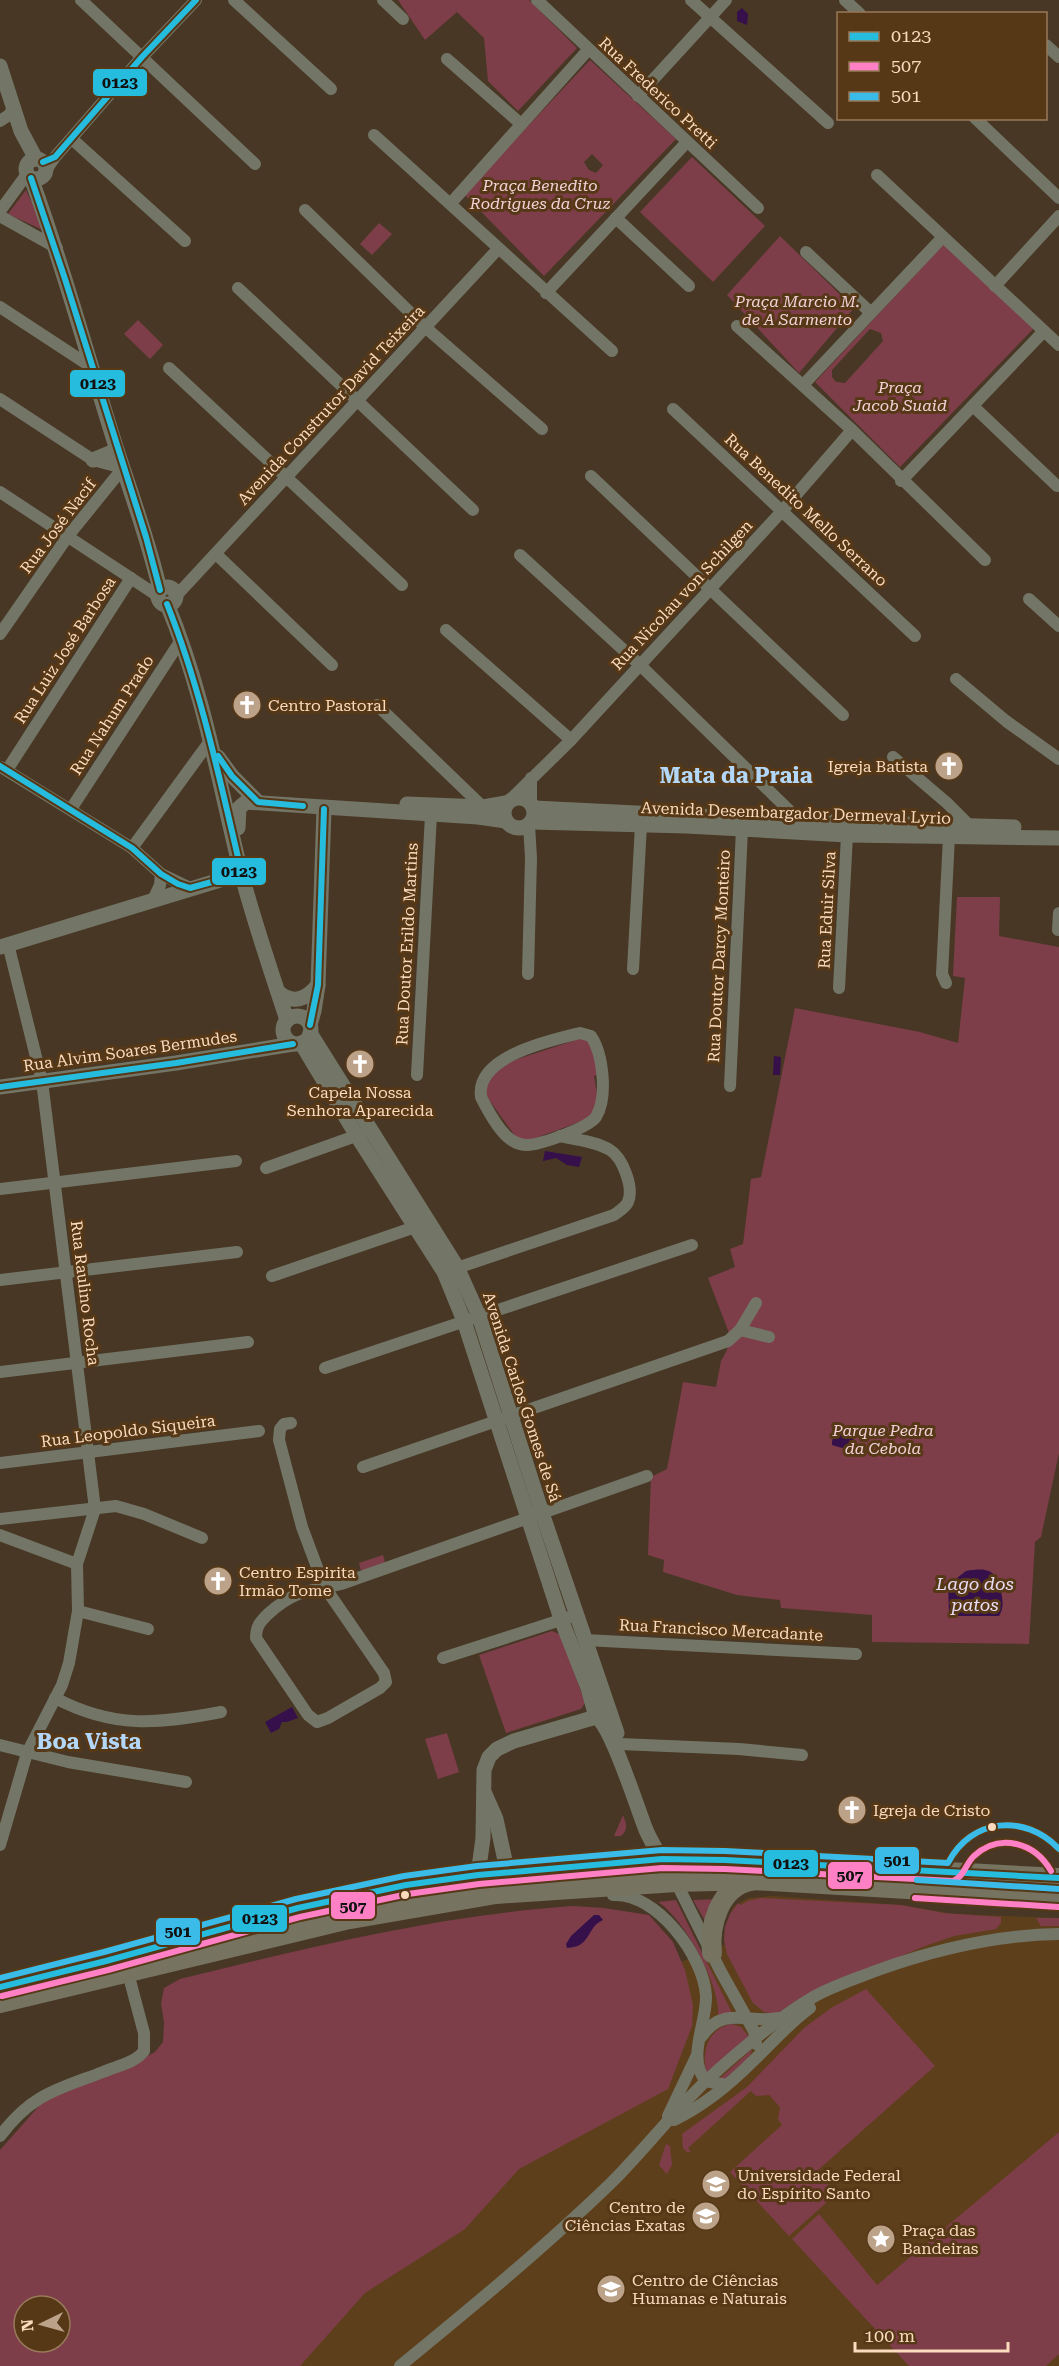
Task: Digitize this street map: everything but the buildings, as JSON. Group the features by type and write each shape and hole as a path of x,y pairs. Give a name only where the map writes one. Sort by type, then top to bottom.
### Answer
{"main road":[{"path":"0,1987 106,1961 298,1908 406,1885 478,1875 662,1859 749,1861 1059,1878"},
{"path":"712,1953 711,1940 717,1913 732,1890 753,1880"},
{"path":"0,2003 345,1920 420,1906 512,1893 675,1882 753,1880 1059,1898"}],"street":[{"path":"81,0 255,164"},
{"path":"0,211 39,167 72,139 142,57 196,0"},
{"path":"234,0 331,89"},
{"path":"383,0 403,19"},
{"name":"Rua Frederico Pretti","path":"537,0 758,208"},
{"path":"691,0 828,123"},
{"path":"638,96 726,0"},
{"path":"845,0 858,12"},
{"path":"1047,46 1059,57"},
{"path":"450,203 588,50"},
{"path":"447,59 521,124"},
{"path":"0,66 21,131 39,167 47,219 117,450 154,562 168,595 210,741 238,876"},
{"path":"0,121 9,116 14,107"},
{"path":"977,120 1059,198"},
{"path":"374,135 612,351"},
{"path":"72,139 185,241"},
{"path":"546,293 686,142"},
{"path":"877,175 1059,345"},
{"path":"305,210 425,327 542,429"},
{"path":"0,216 57,248"},
{"path":"995,286 1059,216"},
{"path":"616,218 689,286"},
{"path":"803,385 942,238"},
{"name":"Avenida Construtor David Teixeira","path":"168,595 189,584 498,249"},
{"path":"806,252 870,312"},
{"path":"238,288 473,510"},
{"path":"0,307 93,368"},
{"path":"736,326 852,430 901,481 985,560"},
{"path":"901,481 1044,331"},
{"path":"70,354 87,347"},
{"path":"169,368 402,585"},
{"path":"0,399 93,460 123,468"},
{"path":"973,406 1057,486"},
{"name":"Rua Benedito Mello Serrano","path":"673,409 915,636"},
{"name":"Rua Nicolau von Schilgen","path":"509,801 571,740 783,510 852,430"},
{"path":"93,460 117,450"},
{"name":"Rua José Nacif","path":"0,634 68,536 123,468"},
{"path":"591,476 843,715"},
{"path":"0,492 131,578 168,595"},
{"path":"216,554 332,665"},
{"path":"520,555 640,664 800,821"},
{"name":"Rua Luiz José Barbosa","path":"3,768 131,578"},
{"path":"1029,598 1059,626"},
{"path":"446,630 571,740"},
{"name":"Rua Nahum Prado","path":"71,809 179,634"},
{"path":"956,679 1006,721 1059,759"},
{"path":"377,705 483,807"},
{"path":"210,741 225,767 258,802"},
{"path":"132,848 210,741"},
{"path":"893,757 970,826"},
{"path":"3,768 132,848 161,874 190,888"},
{"path":"525,818 531,778"},
{"path":"525,818 503,812 509,801 523,798 525,818 525,838 531,858 528,974"},
{"name":"Avenida Desembargador Dermeval Lyrio","path":"303,807 330,801 483,807 509,801"},
{"path":"238,876 242,858 237,814 239,808 246,802 258,802"},
{"name":"Avenida Desembargador Dermeval Lyrio","path":"258,802 303,807 554,821 646,819 800,821 848,829"},
{"path":"946,983 942,974 950,832 947,803"},
{"path":"297,1033 314,1011 318,985 324,808"},
{"name":"Rua Doutor Erildo Martins","path":"417,1075 431,815"},
{"path":"633,969 646,819"},
{"name":"Avenida Desembargador Dermeval Lyrio","path":"646,819 742,829 871,829 1059,838"},
{"name":"Avenida Desembargador Dermeval Lyrio","path":"950,832 970,826 1059,829"},
{"name":"Rua Doutor Darcy Monteiro","path":"730,1086 742,829"},
{"name":"Rua Eduir Silva","path":"839,988 848,829"},
{"path":"153,900 160,885 161,874"},
{"path":"4,946 190,888 238,876"},
{"name":"Avenida Carlos Gomes de Sá","path":"238,876 278,992 297,1033 422,1224 479,1316 504,1418 568,1617 596,1717 607,1728 647,1831 675,1882"},
{"path":"1058,930 1059,913"},
{"name":"Rua Raulino Rocha","path":"4,946 42,1081 95,1509"},
{"path":"278,992 296,1000 309,995 318,985"},
{"name":"Rua Alvim Soares Bermudes","path":"0,1087 266,1049 297,1033"},
{"path":"451,1270 614,1215 628,1203 629,1188 616,1155 604,1147 560,1136 527,1145 519,1144 510,1139 485,1103 480,1090 485,1079 503,1058 571,1035 586,1033 595,1043 601,1064 602,1086 599,1107 595,1118 588,1124 560,1136"},
{"path":"266,1168 363,1133"},
{"path":"0,1189 236,1161"},
{"path":"272,1276 422,1224"},
{"path":"325,1368 692,1245"},
{"path":"0,1280 237,1251"},
{"name":"Avenida Carlos Gomes de Sá","path":"451,1270 464,1321 504,1418"},
{"path":"363,1467 711,1349 728,1341 740,1330 756,1303"},
{"path":"740,1330 769,1336"},
{"path":"0,1372 248,1342"},
{"path":"291,1423 284,1424 280,1428 281,1449 302,1527 324,1586 384,1673 386,1682 380,1688 316,1722 308,1715 256,1638 259,1623 280,1603 293,1594 324,1586 341,1584 647,1476"},
{"name":"Rua Leopoldo Siqueira","path":"0,1463 259,1431"},
{"path":"0,1519 116,1506 202,1538"},
{"path":"0,1845 27,1753 55,1698 69,1663 78,1611 77,1563 95,1509"},
{"path":"0,1535 77,1563"},
{"path":"78,1611 148,1629"},
{"path":"443,1658 568,1617"},
{"name":"Avenida Carlos Gomes de Sá","path":"568,1617 585,1640 620,1744 636,1803"},
{"name":"Rua Francisco Mercadante","path":"585,1640 856,1654"},
{"path":"55,1698 79,1710 101,1717 126,1721 170,1721 220,1712"},
{"path":"478,1875 483,1838 484,1770 489,1757 497,1749 514,1741 596,1717"},
{"path":"620,1744 739,1749 801,1755"},
{"path":"0,1745 111,1771 186,1782"},
{"path":"483,1788 496,1819 512,1893"},
{"path":"675,1882 756,2037 752,2063"},
{"path":"534,1892 555,1897 626,1894 640,1899 662,1916 687,1946 704,1980 705,2010 698,2049 699,2069 706,2081 726,2085"},
{"path":"400,2366 488,2294 578,2213 623,2170 706,2081 756,2037 783,2017 816,1996 900,1961 945,1948 1000,1939 1059,1934"},
{"path":"0,2136 19,2113 32,2102 53,2090 133,2060 144,2051 144,2033 128,1973"},
{"path":"664,2125 695,2109 726,2085 752,2063 790,2024 842,1984"},
{"path":"664,2125 705,2032 720,2020 730,2017 762,2020 783,2017"}],"shaded area":[{"name":"Universidade Federal do Espírito Santo","path":"772,1896 901,1905 953,1914 1059,1918 1059,2366 106,2366 658,1971 726,1944 726,1930 733,1907 748,1898"}],"green space":[{"path":"398,0 529,0 577,48 518,111 488,81 484,38 457,12 425,40"},
{"name":"Praça Benedito Rodrigues da Cruz","path":"590,60 676,139 544,276 464,194","holes":["592,154 603,165 596,173 589,170 584,162"]},
{"path":"692,157 765,226 713,282 640,212"},
{"path":"26,190 45,231 8,214"},
{"path":"379,223 392,234 372,255 360,244"},
{"name":"Praça Marcio M. de A Sarmento","path":"780,236 854,308 799,373 727,295"},
{"name":"Praça Jacob Suaid","path":"945,243 1035,327 900,467 815,382","holes":["870,329 881,333 883,341 845,383 836,382 832,377 832,370"]},
{"path":"138,320 163,345 150,359 124,334"},
{"name":"Parque Pedra da Cebola","path":"957,897 1000,897 999,936 1059,947 1059,1453 1041,1537 1035,1542 1029,1644 872,1642 872,1615 781,1608 780,1600 737,1595 663,1572 664,1560 648,1555 651,1477 667,1469 683,1382 716,1387 721,1361 727,1350 729,1333 708,1278 735,1267 730,1249 743,1244 751,1179 761,1177 795,1008 920,1032 958,1043 965,978 953,976"},
{"path":"585,1037 590,1040 601,1073 594,1076 598,1100 593,1117 525,1142 518,1140 482,1090 500,1065"},
{"path":"383,1555 385,1563 361,1571 359,1563"},
{"path":"552,1631 561,1635 585,1703 581,1709 506,1733 479,1655"},
{"path":"447,1733 459,1772 438,1779 425,1739"},
{"path":"623,1815 626,1823 625,1831 621,1836 614,1836"},
{"path":"760,1898 901,1905 944,1913 1001,1917 1001,1923 996,1929 954,1936 925,1946 850,1977 795,2008 775,2014 764,2012 753,2003 727,1954 724,1940 725,1927 738,1903 741,1905"},
{"path":"720,1899 708,1926 693,1900"},
{"path":"676,1900 732,2013 718,2019 714,1990 700,1955 679,1923 658,1902"},
{"path":"573,1906 649,1915 673,1942 685,1970 693,2005 692,2026 668,2089 519,2169 465,2229 365,2293 300,2366 0,2366 0,2150 46,2098 116,2073 155,2052 163,2042 164,2022 161,2004 164,1988 180,1979 326,1944 474,1917"},
{"path":"1036,1918 1059,1918 1059,1926 1041,1926"},
{"path":"866,1989 935,2066 817,2171 836,2194 789,2236 730,2172 782,2125 778,2119 780,2107 769,2095 756,2096 751,2091 688,2148 691,2152 683,2148 682,2134 747,2087 804,2028 831,2008"},
{"path":"732,2024 741,2027 750,2038 707,2075 705,2059 708,2043 717,2031"},
{"path":"752,2049 748,2059 739,2070 717,2081"},
{"path":"1059,2132 1059,2354 1046,2366 909,2366 792,2239 819,2214 877,2285"},
{"path":"666,2144 670,2146 672,2165 667,2174 659,2165"}],"water":[{"path":"742,8 748,14 747,25 737,21 737,12"},
{"path":"774,1056 781,1057 780,1075 773,1075"},
{"path":"545,1151 582,1157 579,1167 567,1165 556,1158 543,1161"},
{"path":"855,1431 856,1435 851,1444 842,1448 832,1445 837,1433"},
{"name":"Lago dos patos","path":"986,1570 997,1579 1002,1598 999,1616 956,1616 949,1613 948,1585 966,1571"},
{"path":"292,1707 298,1718 282,1722 279,1729 271,1733 265,1722"},
{"path":"594,1915 599,1915 603,1920 594,1927 585,1941 575,1947 567,1948 566,1944 571,1936"}],"transit line":[{"name":"0123","path":"43,162 55,157 142,57 196,0"},
{"name":"0123","path":"31,178 146,537 160,590"},
{"name":"0123","path":"0,766 132,848 161,874 178,884 190,888 230,877 241,870 200,702 167,604"},
{"name":"0123","path":"218,756 232,776 258,802 303,806"},
{"name":"0123","path":"310,1025 318,985 324,809"},
{"name":"0123","path":"0,1087 176,1063 293,1044"},
{"name":"501","path":"0,1978 296,1899 404,1876 477,1866 662,1850 725,1851 948,1863 958,1848 970,1837 984,1829 999,1826 1015,1826 1031,1830 1045,1837 1059,1849"},
{"name":"507","path":"2,1996 108,1970 300,1917 408,1894 479,1884 662,1868 725,1869 953,1881 960,1876 974,1856 995,1844 1006,1843 1016,1844 1036,1853 1051,1871"},
{"name":"0123","path":"0,1987 106,1961 298,1908 406,1885 478,1875 662,1859 725,1860 1059,1878"},
{"name":"501","path":"917,1880 1059,1889"},
{"name":"507","path":"915,1898 1058,1907"}],"place":[{"name":"Centro Pastoral","path":"247,705"},
{"name":"Igreja Batista","path":"949,766"},
{"name":"Capela Nossa Senhora Aparecida","path":"360,1064"},
{"name":"Centro Espirita Irmão Tome","path":"218,1581"},
{"name":"Igreja de Cristo","path":"852,1810"},
{"name":"Universidade Federal do Espírito Santo","path":"716,2184"},
{"name":"Centro de Ciências Exatas","path":"706,2216"},
{"name":"Praça das Bandeiras","path":"881,2239"},
{"name":"Centro de Ciências Humanas e Naturais","path":"611,2289"}],"district":[{"name":"Mata da Praia","path":"736,775"},
{"name":"Boa Vista","path":"89,1741"}]}
